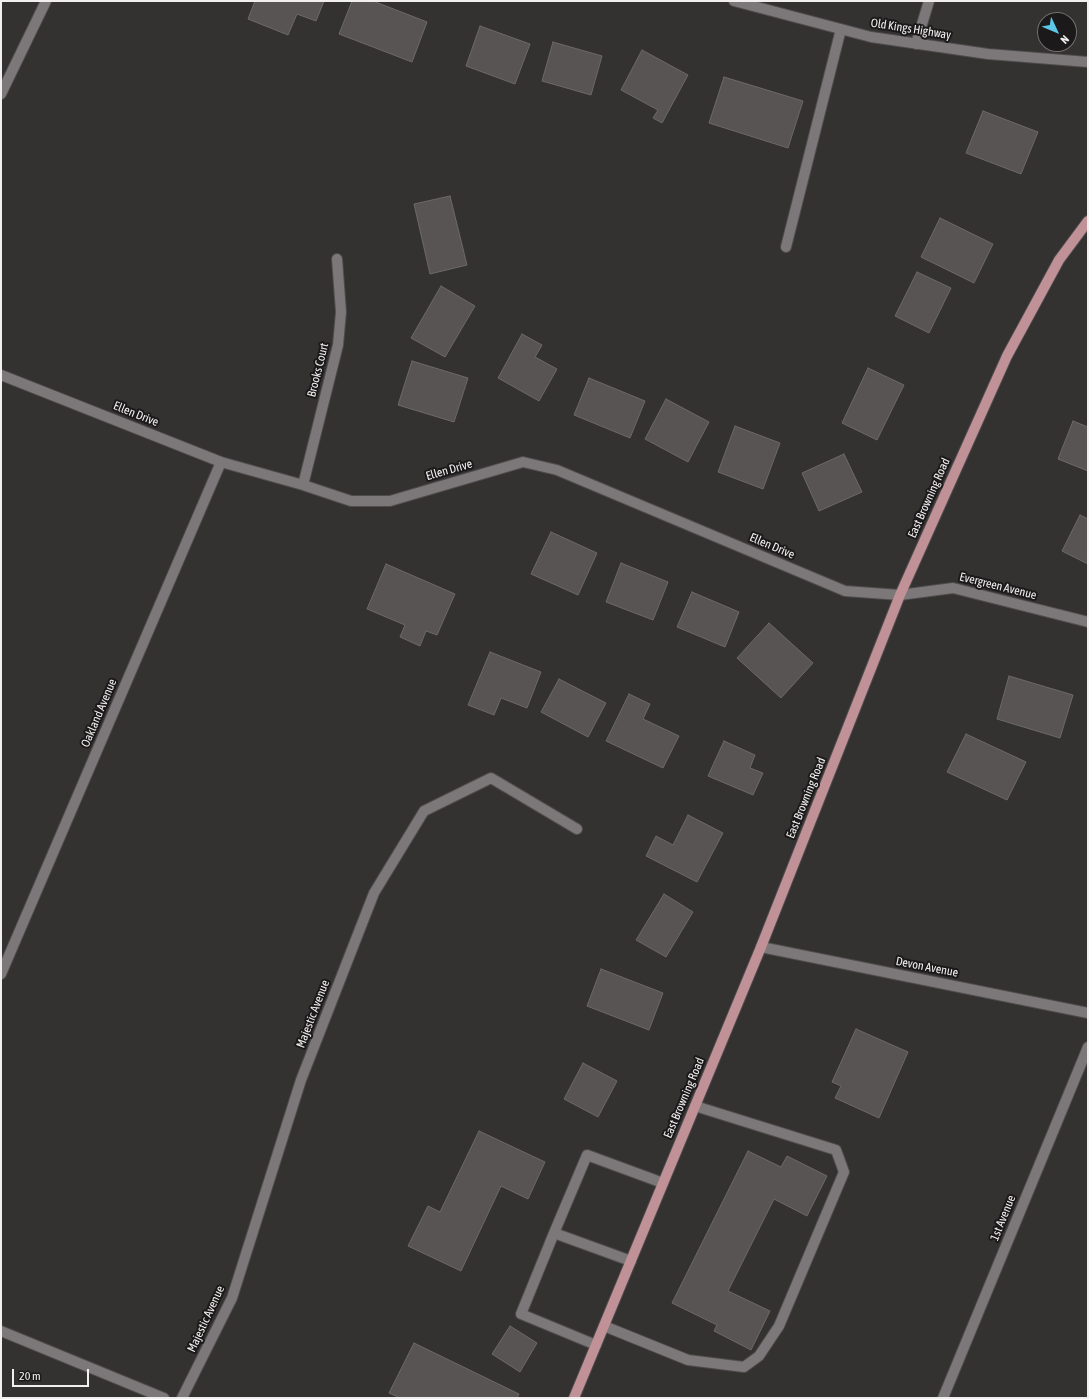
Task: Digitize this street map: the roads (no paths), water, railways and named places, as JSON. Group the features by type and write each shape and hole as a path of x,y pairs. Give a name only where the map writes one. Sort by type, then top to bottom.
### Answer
{"main road":[{"name":"East Browning Road","path":"574,1398 761,947 900,595 1007,356 1059,260 1088,221"}],"street":[{"path":"1,94 46,1"},
{"name":"Old Kings Highway","path":"734,1 871,37 988,54 1088,62"},
{"path":"916,44 930,1"},
{"path":"786,247 841,29"},
{"name":"Brooks Court","path":"303,485 338,345 341,312 337,258"},
{"name":"Ellen Drive","path":"1,375 221,462 303,485 350,501 390,501 523,462 557,470 845,591 900,595"},
{"name":"Oakland Avenue","path":"1,974 221,462"},
{"name":"Evergreen Avenue","path":"900,595 953,588 1088,622"},
{"name":"Majestic Avenue","path":"182,1398 232,1298 301,1080 374,893 424,811 491,778 577,829"},
{"name":"Devon Avenue","path":"761,947 1088,1013"},
{"name":"1st Avenue","path":"943,1398 1088,1047"},
{"path":"604,1326 688,1360 744,1367 759,1356 779,1326 844,1172 836,1150 695,1106"},
{"path":"596,1345 521,1314 554,1233 587,1155 663,1183"},
{"path":"554,1233 631,1261"},
{"path":"1,1331 164,1398"}]}
